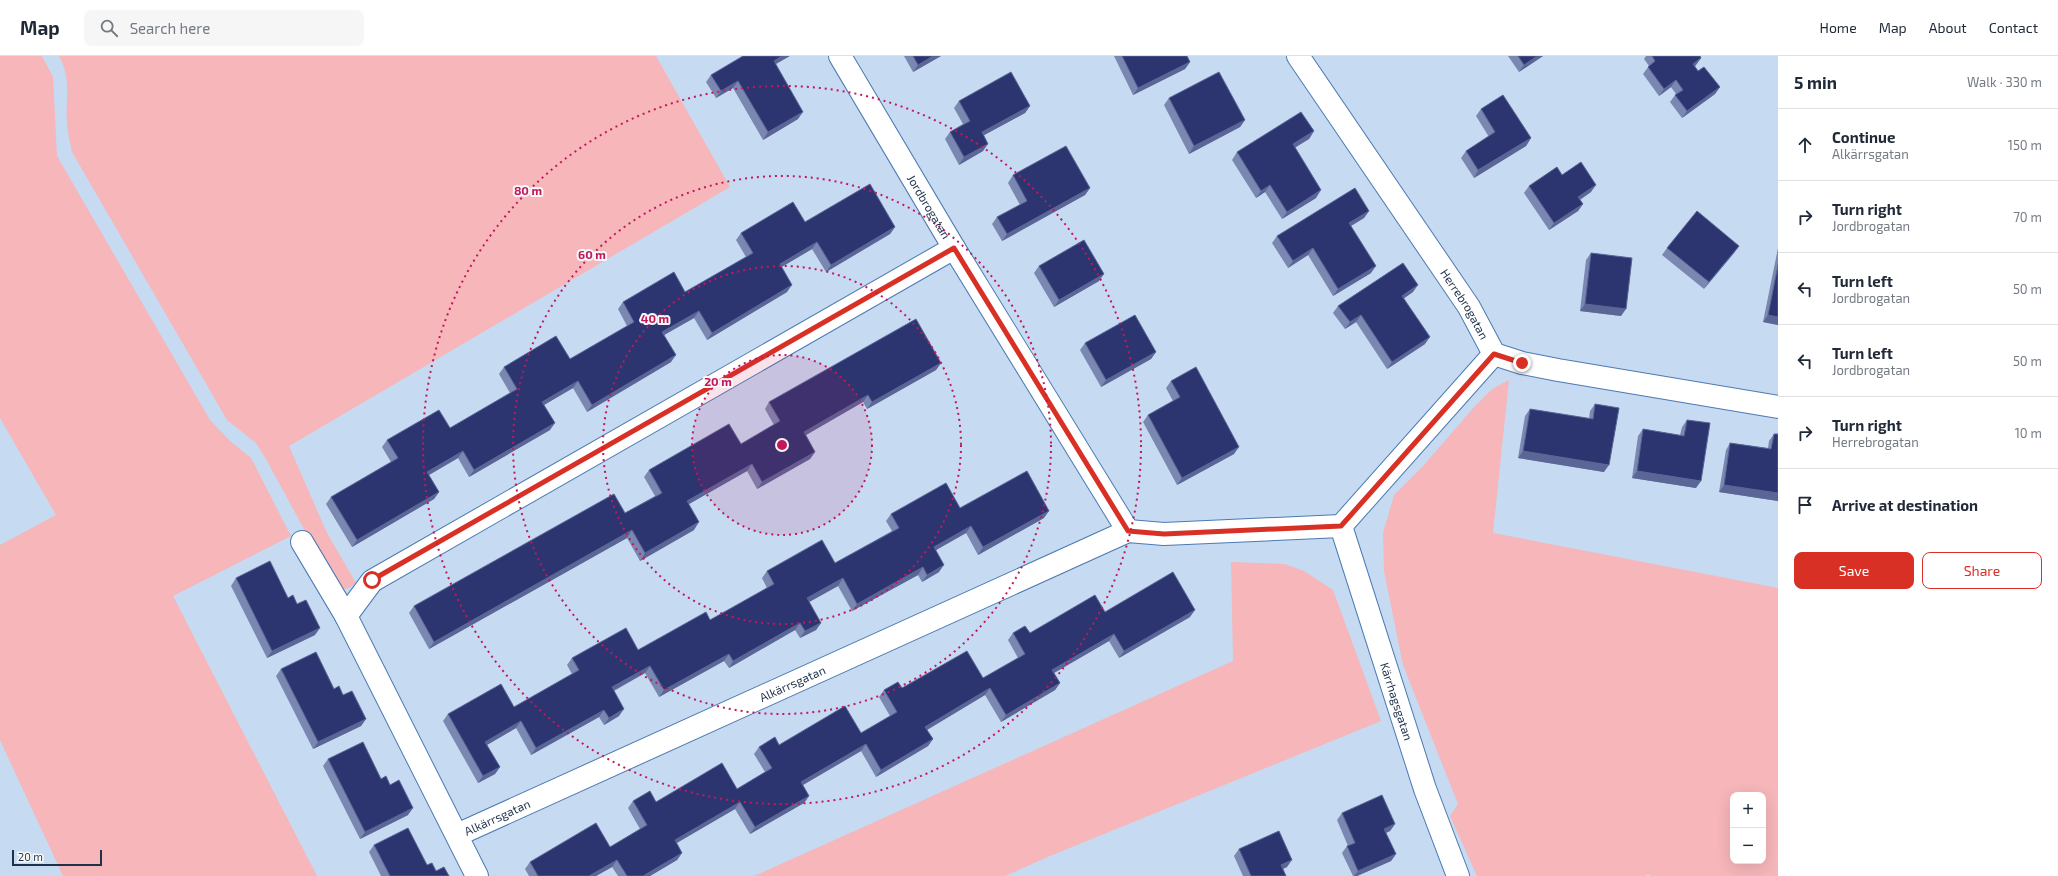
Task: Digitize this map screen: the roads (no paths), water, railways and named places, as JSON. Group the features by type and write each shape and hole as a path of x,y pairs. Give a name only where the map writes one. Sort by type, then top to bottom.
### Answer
{"street":[{"name":"Jordbrogatan","path":"840,56 954,248 1128,531"},
{"name":"Herrebrogatan","path":"1298,56 1469,307 1494,354"},
{"path":"346,616 372,580 954,248"},
{"path":"1128,531 1164,534 1341,526 1494,354 1522,363 1558,370 1778,407"},
{"name":"Kärrhagsgatan","path":"1341,526 1425,789 1458,876"},
{"name":"Alkärrsgatan","path":"457,835 1128,531"},
{"name":"Alkärrsgatan","path":"302,542 346,616 477,876"}]}
